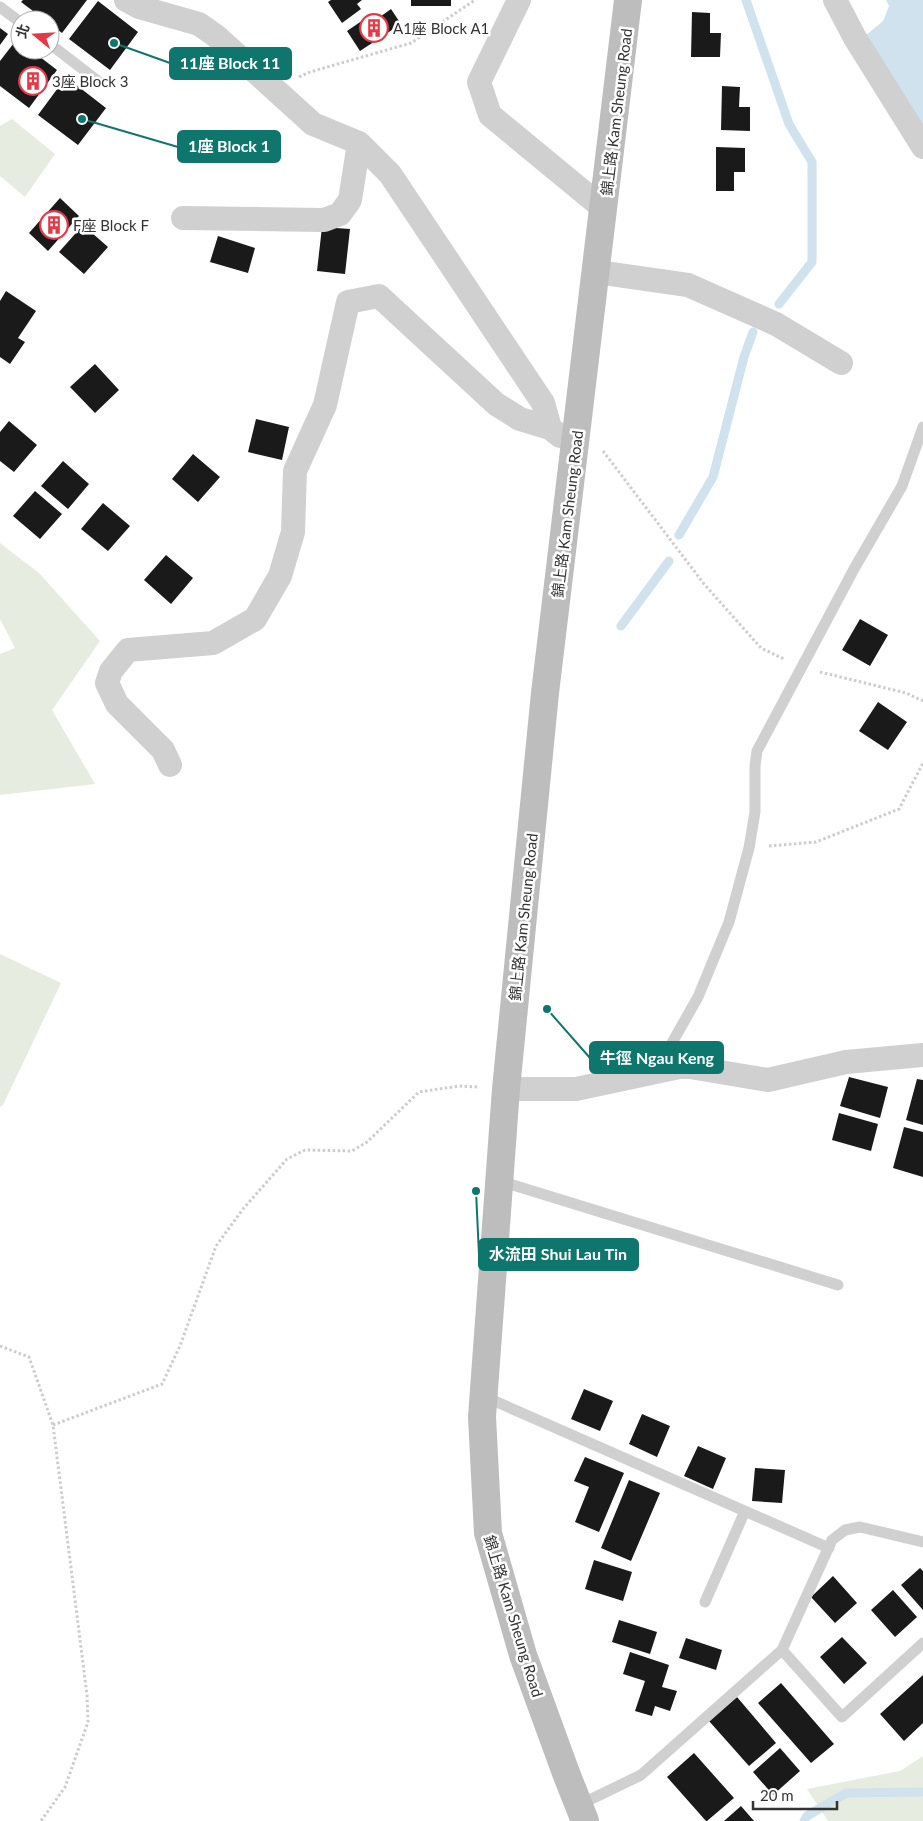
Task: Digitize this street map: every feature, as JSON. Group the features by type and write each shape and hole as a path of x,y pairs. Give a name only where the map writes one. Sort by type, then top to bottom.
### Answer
{"main road":[{"name":"錦上路 Kam Sheung Road","path":"582,1813 562,1764 523,1655 488,1533 482,1418 506,1089 546,693 628,0"}],"street":[{"path":"126,0 139,7 200,24 216,36 313,124 359,143 390,174 543,403 550,428"},
{"path":"519,0 479,82 490,115 604,209"},
{"path":"835,0 855,38 923,147"},
{"path":"183,218 324,220 340,214 350,200 359,143"},
{"path":"597,272 688,285 776,324 842,363"},
{"path":"170,765 163,750 117,704 107,683 111,671 128,650 213,643 255,620 280,576 293,532 295,471 325,405 348,302 379,296 496,404 520,419 550,428 575,448"},
{"path":"506,1089 576,1089 684,1066 768,1080 846,1062 923,1056"}],"lane":[{"path":"0,6 10,14"},
{"path":"60,52 98,81"},
{"path":"656,1072 698,997 729,922 749,848 755,812 755,766 757,751 854,569 902,486 923,427"},
{"path":"500,1181 838,1285"},
{"path":"483,1396 829,1548"},
{"path":"705,1602 745,1511"},
{"path":"582,1813 640,1775 782,1650 829,1548 838,1534 852,1527 860,1527 923,1542"},
{"path":"782,1650 842,1717 923,1643"}],"path":[{"path":"273,88 310,72 411,43 475,0"},
{"path":"575,448 599,446 704,584 761,648 800,668 906,693 923,701"},
{"path":"749,848 816,842 899,809 923,762"},
{"path":"53,1425 162,1384 180,1346 216,1246 243,1209 287,1159 305,1150 352,1151 367,1142 419,1092 459,1086 506,1089"},
{"path":"0,1346 30,1357 53,1425 87,1696 88,1722 65,1787 41,1821"}],"shaded area":[{"path":"12,119 55,154 25,197 0,176 0,126"},
{"path":"0,543 39,573 100,641 52,710 95,784 0,795 0,654 15,648 0,619"},
{"path":"0,954 61,983 3,1105 0,1107"},
{"path":"923,1756 923,1821 828,1821 807,1789 900,1771"}],"water":[{"path":"886,0 923,0 923,130 865,36 883,21 889,6"}],"building":[{"path":"23,0 87,0 62,33 60,32 60,10 32,10 21,2"},
{"path":"331,0 362,0 357,4 361,9 342,23 328,2"},
{"path":"411,0 451,0 451,6 411,6"},
{"path":"98,1 138,32 110,70 69,39"},
{"name":"A1座 Block A1","path":"391,9 401,24 360,51 347,31 366,18 370,24"},
{"path":"692,12 710,13 710,33 721,33 720,57 691,57"},
{"path":"0,28 8,34 0,45"},
{"name":"3座 Block 3","path":"10,48 10,60 44,60 57,70 29,108 0,86 0,61"},
{"path":"66,77 106,108 78,145 38,115"},
{"path":"722,86 740,87 739,107 750,107 750,131 721,130"},
{"path":"716,147 745,148 745,172 734,172 734,191 716,191"},
{"name":"F座 Block F","path":"60,198 79,216 48,251 29,233"},
{"path":"83,225 108,247 84,274 59,252"},
{"path":"322,227 350,229 345,274 317,271"},
{"path":"218,236 255,248 248,273 210,262"},
{"path":"6,291 36,311 18,338 25,342 10,364 0,357 0,301"},
{"path":"95,364 119,390 95,413 70,387"},
{"path":"256,419 289,427 282,460 248,452"},
{"path":"9,421 37,445 14,472 0,461 0,432"},
{"path":"193,454 220,477 198,502 172,479"},
{"path":"63,461 89,484 68,509 41,486"},
{"path":"35,491 62,514 40,539 13,516"},
{"path":"103,503 130,526 108,551 81,529"},
{"path":"166,555 193,578 171,604 144,580"},
{"path":"860,619 888,635 870,666 842,650"},
{"path":"878,702 907,722 888,750 859,731"},
{"path":"849,1077 888,1087 880,1118 840,1106"},
{"path":"917,1079 923,1080 923,1125 906,1120"},
{"path":"839,1113 878,1124 871,1151 832,1140"},
{"path":"904,1127 923,1132 923,1177 893,1168"},
{"path":"584,1389 613,1401 600,1431 571,1419"},
{"path":"642,1414 670,1426 657,1457 629,1444"},
{"path":"698,1446 726,1458 713,1489 684,1476"},
{"path":"585,1457 624,1473 599,1532 575,1522 589,1487 574,1481"},
{"path":"755,1468 785,1470 782,1503 752,1501"},
{"path":"629,1480 660,1493 631,1561 601,1548"},
{"path":"594,1560 632,1572 623,1601 585,1589"},
{"path":"920,1568 923,1571 923,1610 901,1585"},
{"path":"833,1576 857,1603 835,1623 811,1597"},
{"path":"893,1590 917,1617 895,1637 871,1610"},
{"path":"619,1620 657,1632 650,1654 612,1642"},
{"path":"842,1637 867,1663 844,1684 820,1657"},
{"path":"686,1638 722,1650 716,1670 679,1658"},
{"path":"630,1652 669,1665 662,1687 677,1691 670,1711 655,1706 652,1716 635,1711 645,1681 623,1674"},
{"path":"923,1675 923,1723 904,1741 880,1714"},
{"path":"781,1683 834,1744 811,1763 758,1703"},
{"path":"737,1697 776,1743 749,1766 709,1721"},
{"path":"780,1748 800,1771 773,1795 753,1772"},
{"path":"694,1753 734,1798 707,1821 667,1777"},
{"path":"741,1806 754,1821 724,1821"}],"waterway":[{"path":"746,0 789,124 812,162 812,262 779,304"},
{"path":"679,535 713,477 744,357 753,332"},
{"path":"621,626 669,561"},
{"path":"804,1821 807,1816 846,1793 923,1792"}],"place":[{"name":"A1座 Block A1","path":"374,28"},
{"name":"11座 Block 11","path":"114,43"},
{"name":"3座 Block 3","path":"33,81"},
{"name":"1座 Block 1","path":"82,119"},
{"name":"F座 Block F","path":"54,225"},
{"name":"牛徑 Ngau Keng","path":"547,1009"},
{"name":"水流田 Shui Lau Tin","path":"476,1191"}]}
